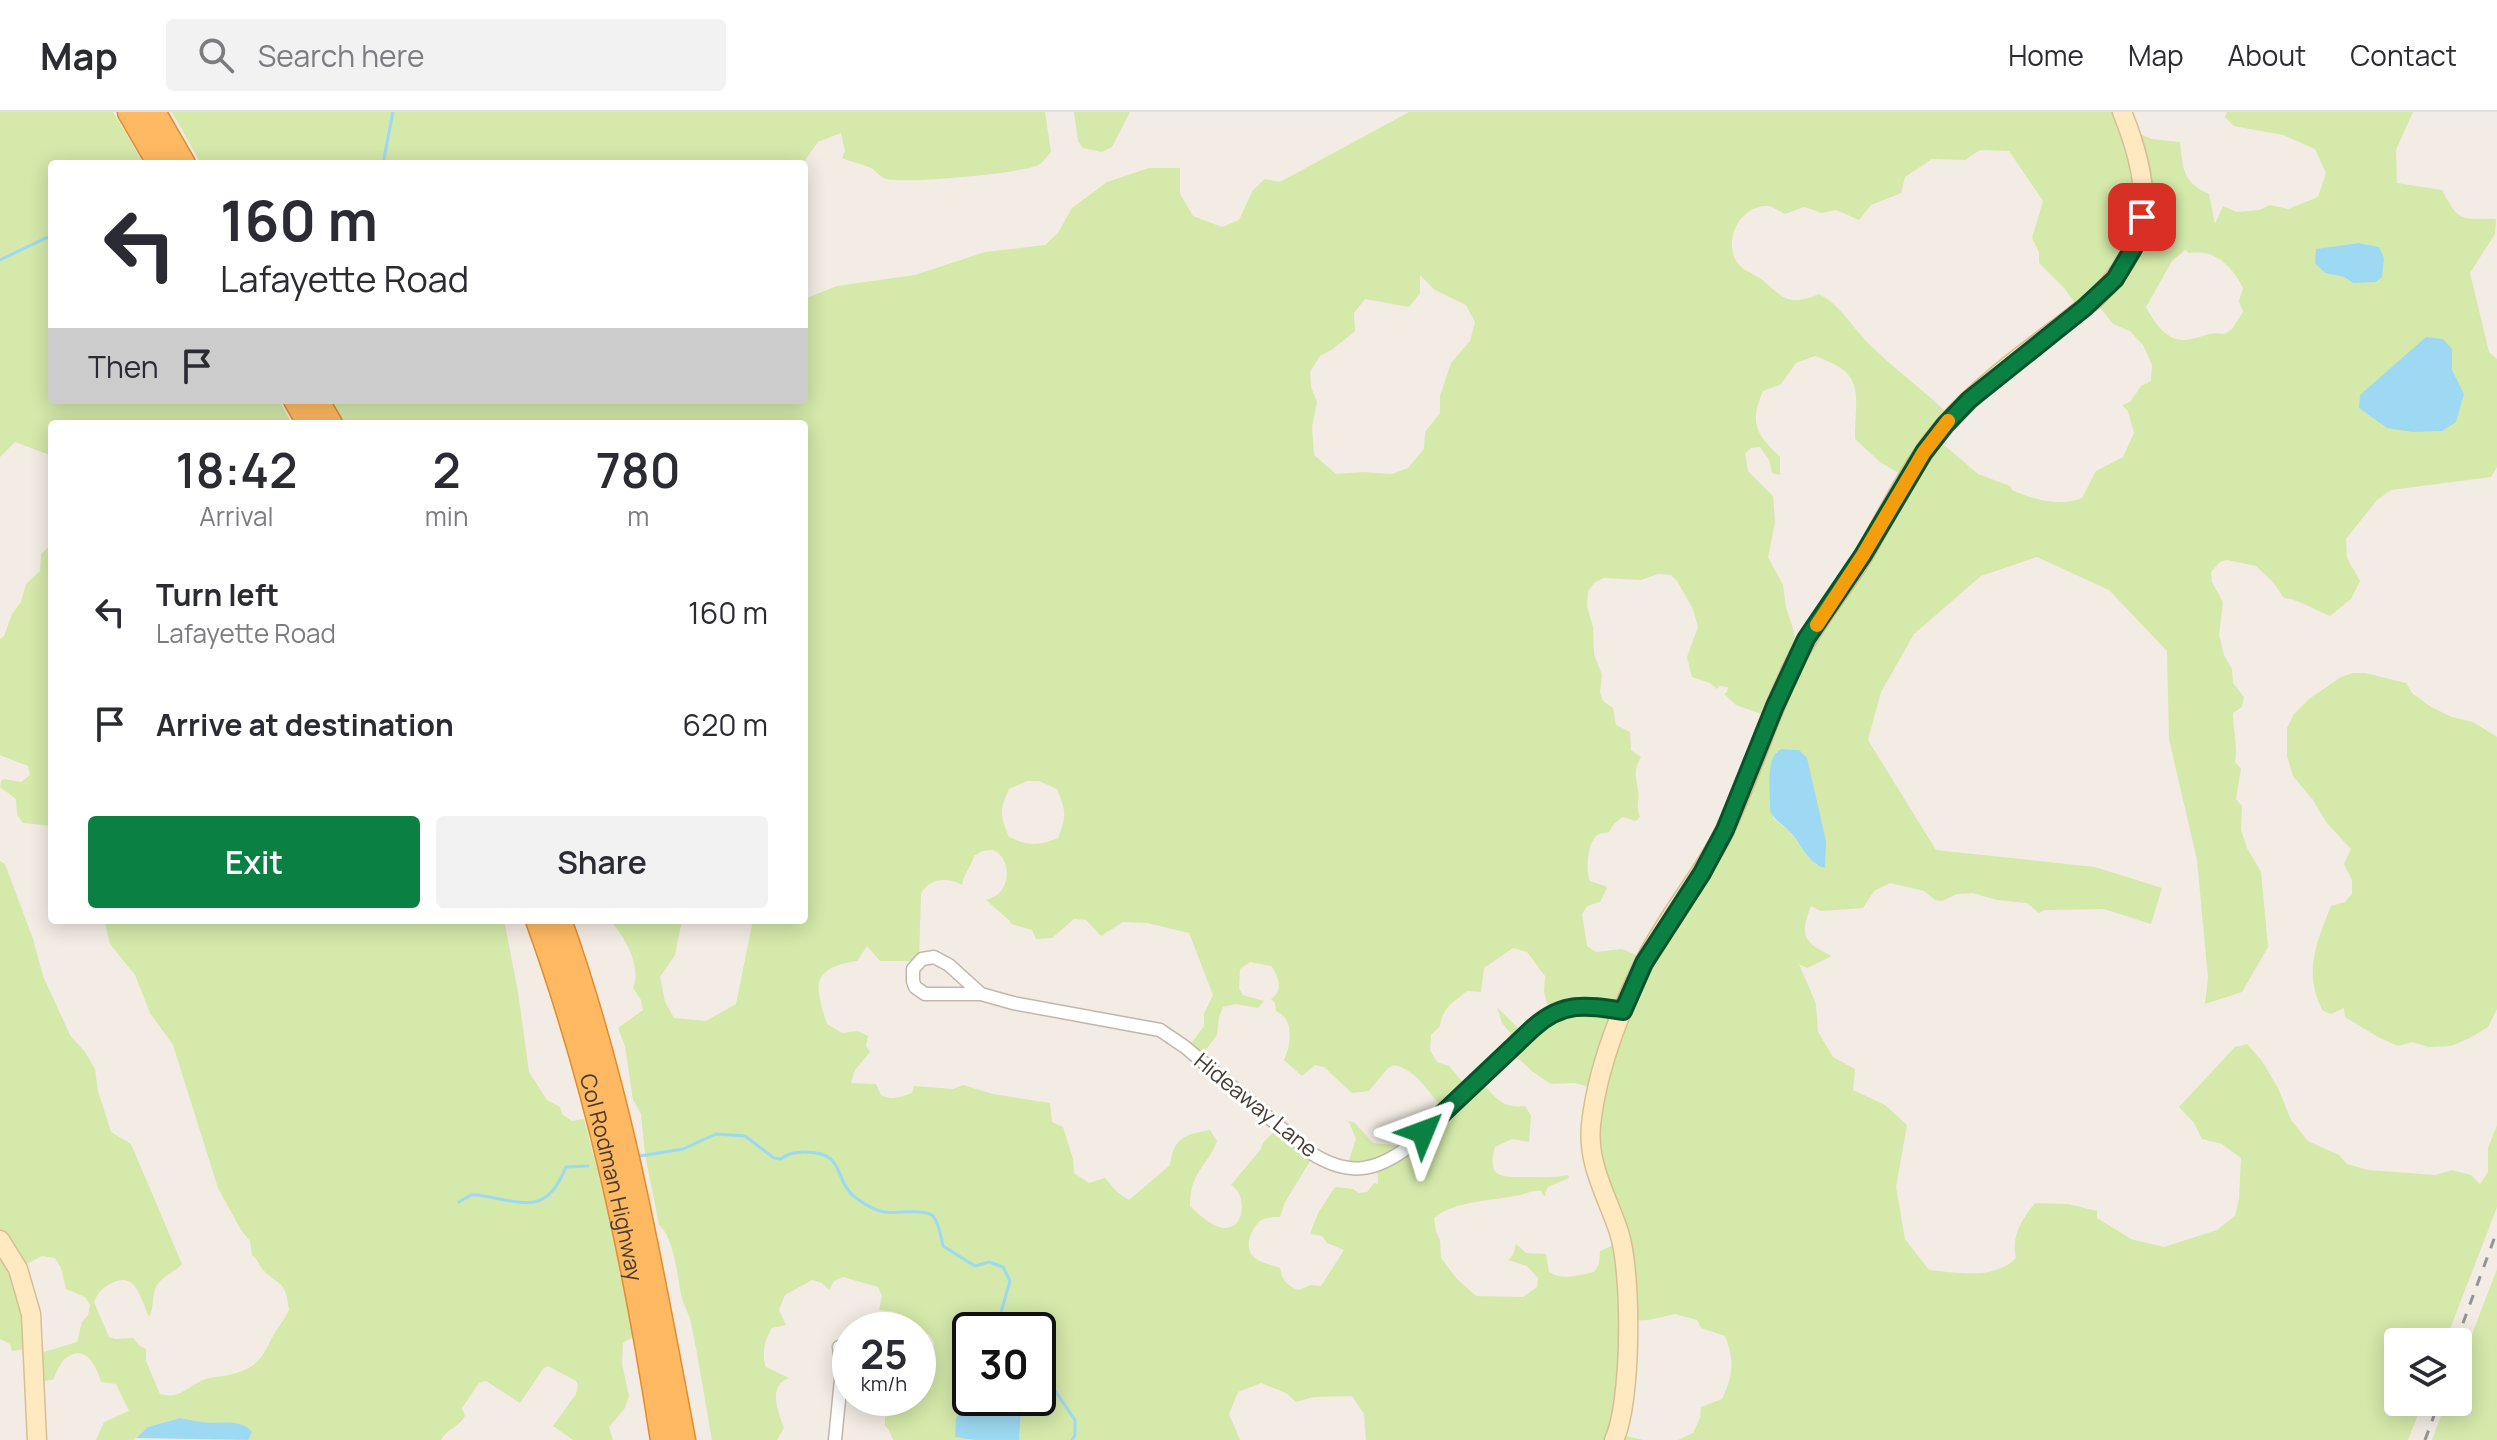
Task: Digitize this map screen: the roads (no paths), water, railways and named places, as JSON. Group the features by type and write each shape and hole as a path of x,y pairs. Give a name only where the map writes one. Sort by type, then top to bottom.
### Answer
{"highway":[{"path":"130,112 158,160"},
{"path":"153,112 181,160"},
{"name":"Col Rodman Highway","path":"539,924 594,1098 632,1257 663,1440"},
{"name":"Col Rodman Highway","path":"560,924 605,1066 622,1133 651,1266 683,1440"}],"street":[{"path":"1614,1440 1620,1427 1626,1376 1627,1270 1619,1232 1596,1175 1590,1134 1596,1091 1614,1033 1644,963 1702,873 1725,830 1806,639 1863,555 1924,452 1969,400 2096,298 2127,262 2137,242 2143,191 2134,144 2122,112"},
{"name":"Hideaway Lane","path":"981,994 941,960 928,957 913,969 913,981 925,994 981,994 1013,1003 1160,1030 1185,1047 1311,1153 1329,1164 1360,1169 1379,1165 1411,1145 1533,1028 1553,1013 1575,1006 1623,1011"},
{"path":"0,1240 18,1269 31,1314 37,1440"},
{"path":"835,1440 837,1416"}],"water":[{"path":"2359,243 2379,247 2384,258 2382,277 2376,282 2353,283 2344,277 2325,273 2315,263 2316,249"},
{"path":"2426,337 2443,339 2452,349 2452,370 2464,394 2456,422 2442,431 2413,432 2387,428 2359,408 2360,395"},
{"path":"1781,749 1799,750 1807,758 1826,841 1825,868 1809,857 1770,811 1770,768"},
{"path":"1021,1416 1019,1440 955,1437 956,1418"},
{"path":"180,1418 207,1423 235,1423 252,1432 248,1440 136,1438 148,1427"}],"waterway":[{"path":"384,160 393,112"},
{"path":"0,260 48,237"},
{"path":"640,1156 683,1149 716,1134 745,1136 774,1158 781,1159 801,1152 818,1153 833,1162 849,1191 862,1202 884,1212 929,1214 937,1222 943,1246 975,1266 989,1262 1003,1267 1010,1281 1001,1312"},
{"path":"459,1202 471,1195 520,1202 541,1200 558,1183 566,1167 588,1166"},
{"path":"1056,1392 1075,1420 1072,1440"}],"railway":[{"path":"2461,1328 2497,1231"},
{"path":"2425,1440 2434,1416"}]}
